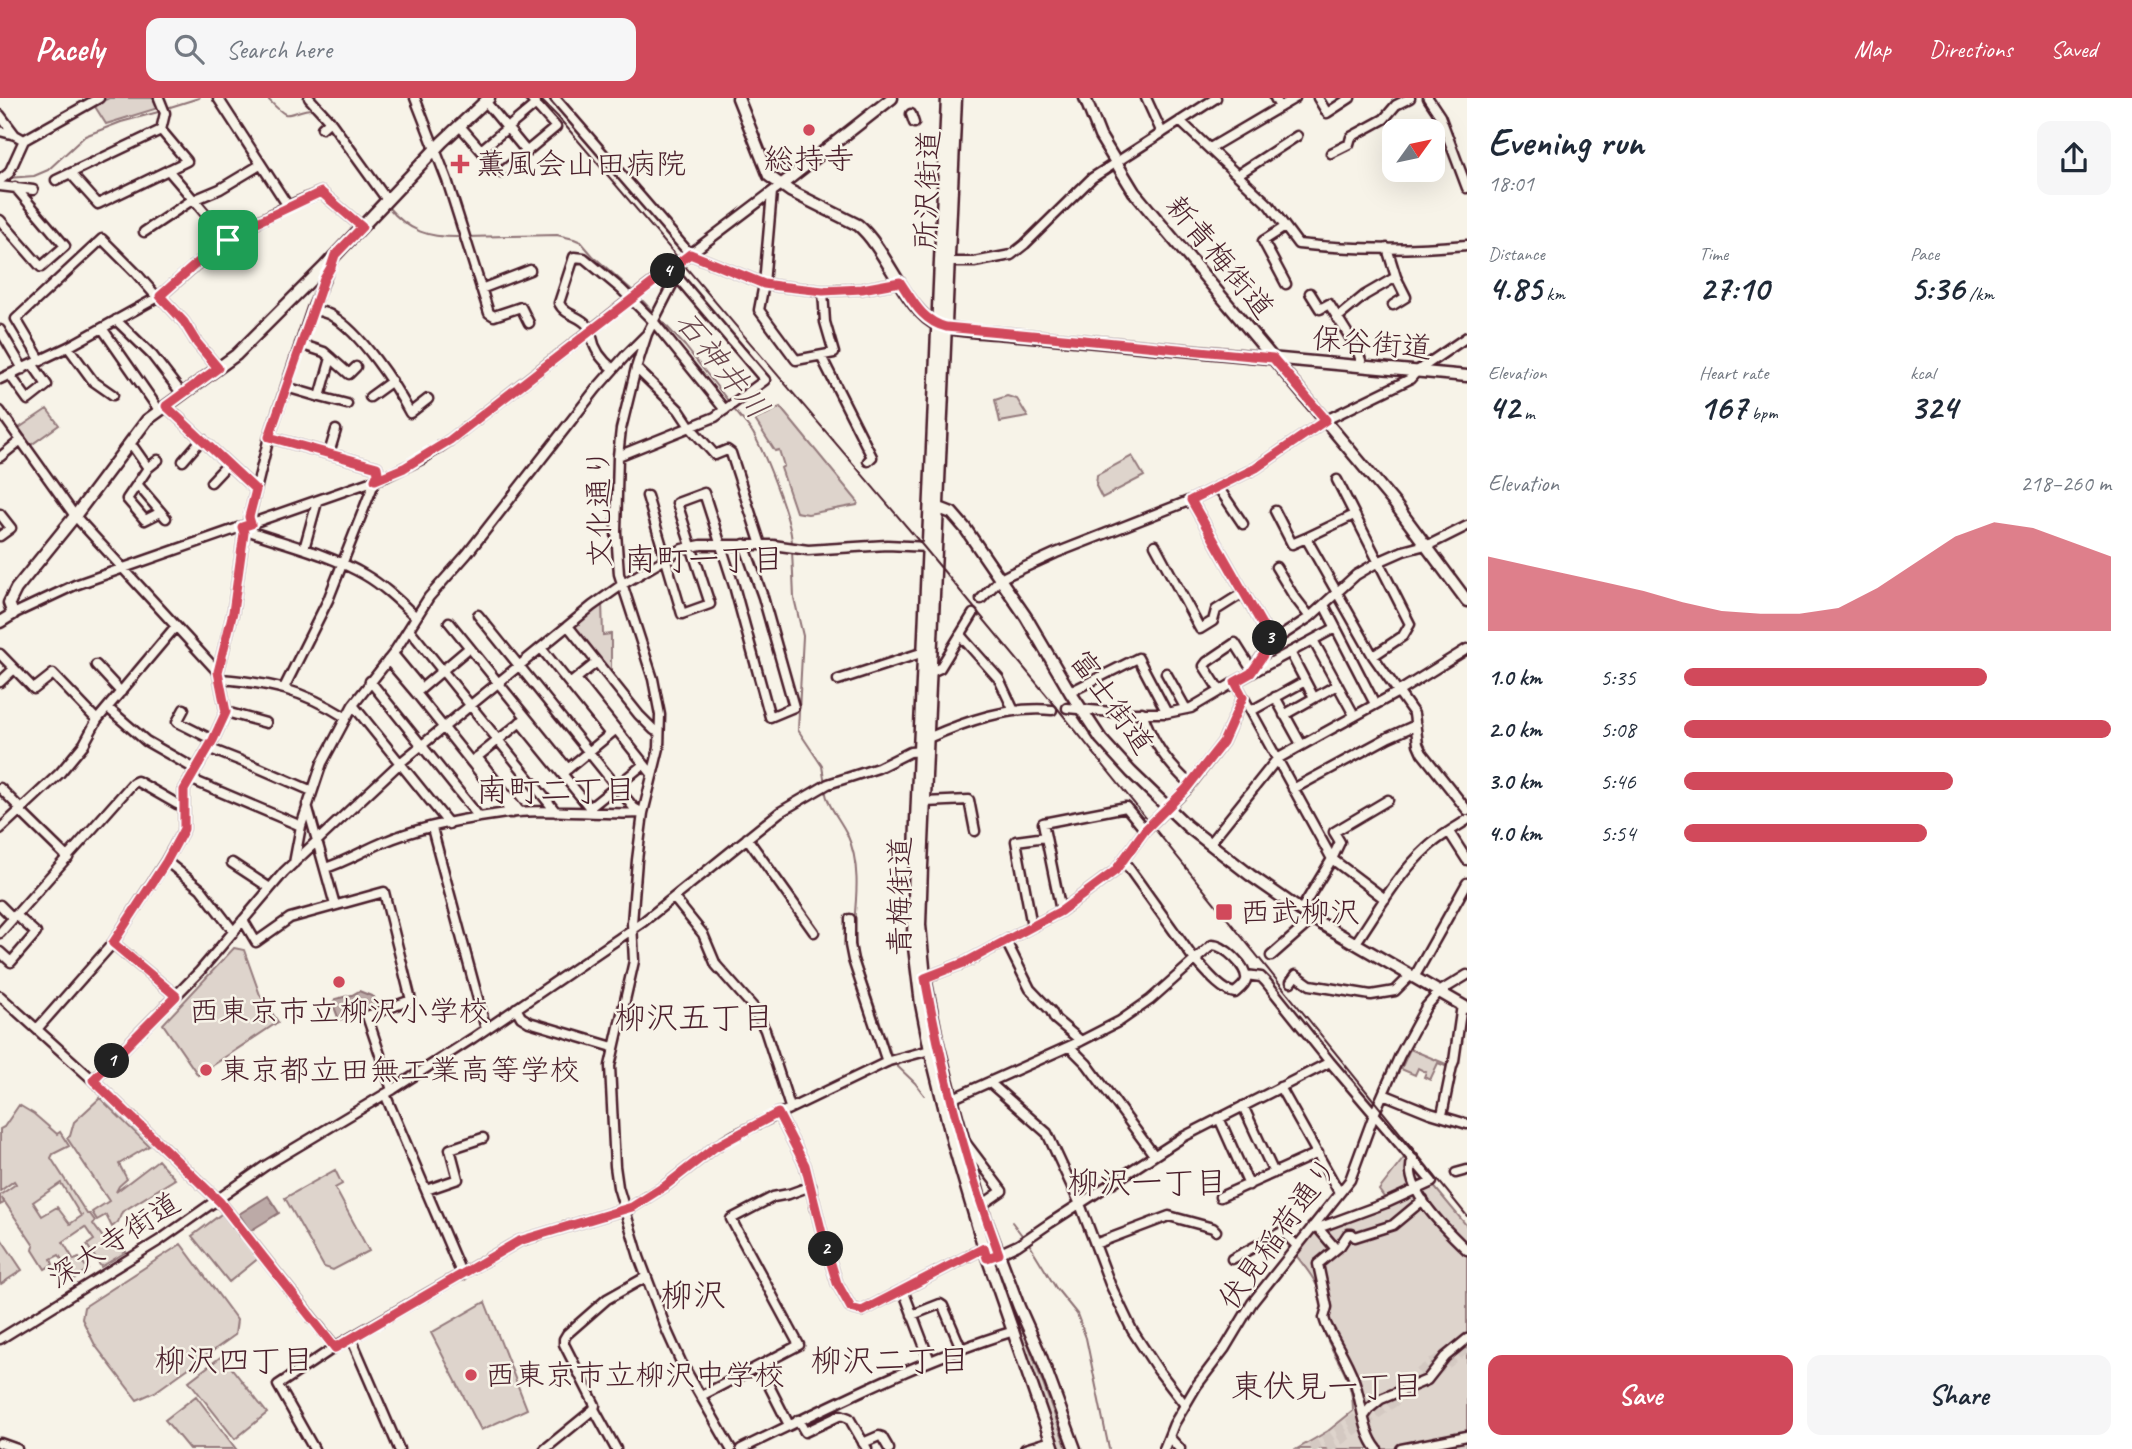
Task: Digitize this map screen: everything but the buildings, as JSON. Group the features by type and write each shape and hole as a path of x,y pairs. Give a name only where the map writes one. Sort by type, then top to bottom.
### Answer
{"main road":[{"path":"738,98 765,169 777,189 858,225 875,241 916,307 926,318 942,326"},
{"path":"777,189 892,98"},
{"name":"所沢街道","path":"942,326 947,98"},
{"name":"所沢街道","path":"942,326 956,98"},
{"name":"新青梅街道","path":"1085,98 1100,136 1134,192 1395,504 1467,601"},
{"path":"0,622 13,614 10,597 147,420 236,355 362,227 434,149 487,100"},
{"name":"保谷街道","path":"942,326 1467,376"},
{"name":"青梅街道","path":"942,326 928,738 923,751 913,939 930,1050 986,1203 999,1254 1075,1449"},
{"name":"青梅街道","path":"934,506 928,547 923,652 925,802 920,925 925,978 948,1101 986,1253 1052,1445"},
{"name":"富士街道","path":"934,506 947,510 957,518 1036,633 1080,709 1101,739 1187,826 1313,919 1465,1007"}],"street":[{"path":"0,180 9,173 24,140 99,98"},
{"path":"71,174 98,204 187,161 161,131 164,110 159,98"},
{"path":"309,98 384,203"},
{"path":"415,98 447,180 466,244 492,315 521,307 529,323"},
{"path":"555,98 690,254 764,284 823,291 862,289 900,282"},
{"path":"1146,98 1162,133"},
{"path":"948,262 975,262 1011,255 1079,189 1216,98"},
{"path":"1275,98 1280,107"},
{"path":"1210,148 1294,98"},
{"path":"1318,98 1327,113 1350,98"},
{"path":"1331,153 1349,144 1351,137 1384,118 1394,101 1410,98"},
{"path":"1428,98 1440,116 1467,188"},
{"path":"487,100 527,152"},
{"path":"219,101 288,206"},
{"path":"459,125 501,173 556,127 533,101 481,150"},
{"path":"0,115 15,135"},
{"path":"1180,121 1269,205 1298,244 1330,248 1426,249 1467,245"},
{"path":"0,131 24,140"},
{"path":"56,180 161,131"},
{"path":"1237,175 1291,136"},
{"path":"144,232 188,202 235,181 260,165"},
{"path":"168,170 228,240"},
{"path":"0,186 33,190"},
{"path":"0,220 41,267 65,246 15,187"},
{"path":"13,614 58,592 317,502 404,468 436,450 631,298 674,270 690,254 777,189"},
{"path":"777,189 759,310 796,360 834,353 825,322 823,291"},
{"path":"0,379 68,347 158,297 206,255 251,225 321,192 362,227"},
{"path":"1285,227 1263,241 1286,284"},
{"path":"10,375 28,400 47,385 16,319 102,239 184,322 218,368"},
{"path":"1387,248 1406,297 1393,305"},
{"path":"37,1029 113,943 166,862 184,829 184,790 226,712 219,676 249,517 269,437 312,309 335,255"},
{"path":"613,369 603,361 597,351 591,329 582,320 563,310 559,303 574,257 584,258 654,317 724,410"},
{"path":"481,289 530,270"},
{"path":"294,863 301,826 322,763 353,705 391,657 429,597 489,526 596,389 647,334 673,283 674,270"},
{"path":"618,456 715,417 765,380 674,270"},
{"path":"1337,318 1365,295 1396,277"},
{"path":"1310,293 1320,309 1329,304 1356,347 1363,366"},
{"path":"312,309 331,315 347,328 393,381 410,413 428,399"},
{"path":"116,320 152,355 182,394"},
{"path":"102,328 162,408 202,439 256,490"},
{"path":"0,330 23,369"},
{"name":"文化通り","path":"647,334 621,429 616,532 619,574 653,678 660,715 659,748 643,813 632,930 634,961 610,1066 615,1166 625,1210 646,1277 674,1348 731,1449"},
{"path":"981,599 1000,579 1056,553 1191,500 1256,468 1326,420 1410,379 1417,371 1467,337"},
{"path":"300,344 324,352 349,374 356,367"},
{"path":"68,347 93,381 114,395"},
{"path":"821,356 872,457 868,461"},
{"path":"320,397 331,358"},
{"path":"636,368 679,410 715,455 727,450 731,453 761,545"},
{"path":"370,397 393,381"},
{"path":"286,387 347,404"},
{"path":"0,411 75,516 219,676 284,688 306,695 345,718"},
{"path":"329,453 336,430"},
{"path":"269,437 377,467 378,473 328,600 284,688"},
{"path":"183,461 202,439"},
{"path":"0,457 20,440"},
{"path":"127,446 134,448 148,468"},
{"path":"137,484 164,515 145,520 127,499 137,484 148,468 158,460"},
{"path":"211,482 228,464"},
{"path":"1337,480 1410,624 1404,636 1373,656"},
{"path":"1218,486 1243,524"},
{"path":"647,496 682,614 710,604 677,503 704,493 737,597 770,717 794,707 763,597 744,544"},
{"path":"1191,500 1272,642"},
{"path":"304,549 317,502"},
{"path":"1275,511 1292,544 1354,515"},
{"path":"0,514 11,528 0,536"},
{"path":"1251,672 1272,642 1310,617 1348,581 1378,562 1426,545 1467,526"},
{"path":"247,527 252,532 304,549 367,576 416,617"},
{"path":"1306,538 1373,656 1414,714 1418,744 1422,753 1467,810"},
{"path":"93,1080 176,996 294,863 400,763 623,583 682,548 719,544 808,550 887,545 928,547"},
{"path":"1155,545 1200,629 1213,621 1216,610 1243,593"},
{"path":"1276,567 1310,617"},
{"path":"1324,605 1376,704"},
{"path":"931,672 940,668 973,614"},
{"path":"478,615 634,808 643,813"},
{"path":"449,622 565,772 590,810"},
{"path":"0,829 60,773 84,744 97,720 176,626"},
{"path":"568,626 639,715 659,732"},
{"path":"1067,708 1167,713 1191,708 1251,672 1335,628"},
{"path":"409,629 555,812"},
{"path":"960,635 999,679 1014,710"},
{"path":"1313,640 1353,715"},
{"path":"1220,691 1204,666 1235,643 1251,672"},
{"path":"418,691 469,648"},
{"path":"541,648 573,681 613,732 652,774"},
{"path":"1209,844 1277,759 1398,692 1467,649"},
{"path":"838,680 923,652"},
{"path":"1290,652 1314,698"},
{"path":"0,654 34,689 53,674 97,720"},
{"path":"391,657 443,728 474,759 516,813"},
{"path":"1070,692 1138,658 1167,713"},
{"path":"573,681 597,662"},
{"path":"96,665 121,692"},
{"path":"0,682 15,670"},
{"path":"1167,673 1186,709"},
{"path":"370,681 479,817"},
{"path":"1251,710 1305,681"},
{"path":"1235,682 1332,859 1385,899"},
{"path":"1284,715 1337,685"},
{"path":"925,978 966,962 1061,911 1115,871 1145,830 1190,784 1223,742 1243,697"},
{"path":"1275,697 1301,744"},
{"path":"353,705 449,824"},
{"path":"108,708 146,741 195,769"},
{"path":"184,709 177,722 213,740"},
{"path":"928,738 973,720 1014,710 1052,710"},
{"path":"226,712 266,723"},
{"path":"1142,712 1149,734 1163,757 1190,784"},
{"path":"474,759 523,720"},
{"path":"1293,789 1416,725"},
{"path":"565,772 613,732"},
{"path":"208,748 312,792"},
{"path":"632,930 771,818 825,785 878,768 910,752 923,751"},
{"path":"590,810 643,764"},
{"path":"190,779 301,826"},
{"path":"0,933 137,781 177,804 184,805"},
{"path":"0,788 68,858"},
{"path":"925,802 969,800 975,831"},
{"path":"1301,910 1340,842 1334,832 1388,800"},
{"path":"307,805 335,905"},
{"path":"1061,911 1043,823 1126,807 1145,830"},
{"path":"325,869 385,842 479,817 590,810 643,813"},
{"path":"1355,944 1385,899 1424,850 1467,820"},
{"path":"432,828 485,1029"},
{"path":"1449,832 1467,860"},
{"path":"1032,926 1016,841 1046,836"},
{"path":"747,838 814,932"},
{"path":"948,1101 1081,1041 1136,1011 1196,960 1212,945 1219,945 1231,955 1243,969 1245,982 1235,993 1227,991 1196,960 1123,860"},
{"path":"166,862 201,889 234,932"},
{"path":"232,863 270,888"},
{"path":"1291,982 1296,975 1310,985 1371,995 1395,991 1413,975 1467,883"},
{"path":"243,920 256,942 290,918 384,892 411,1000 367,1016 389,1092 462,1275"},
{"path":"674,898 703,934 716,965 754,1008 765,1030 790,1107"},
{"path":"0,905 36,933 11,962 0,952"},
{"path":"850,919 853,960 891,1061"},
{"path":"1271,956 1313,919"},
{"name":"深大寺街道","path":"0,1339 160,1240 265,1166 389,1092 632,930"},
{"path":"1006,941 1030,989 1055,1019 1081,1041"},
{"path":"113,943 176,996"},
{"path":"1246,975 1261,977 1266,982 1432,1182 1386,1203 1315,1227 1336,1249"},
{"name":"伏見稲荷通り","path":"1164,1449 1185,1405 1225,1348 1252,1303 1350,1180 1375,1112 1426,1007 1440,992 1467,975"},
{"path":"0,996 93,1080 220,1202 335,1348"},
{"path":"1442,1115 1465,1007"},
{"path":"516,1008 521,1017 529,1022 613,1047"},
{"path":"1070,1046 1087,1064 1154,1155"},
{"path":"314,1449 278,1385 335,1348 519,1241 625,1210 665,1186 715,1147 778,1113 891,1061 930,1050"},
{"path":"778,1113 805,1165 837,1283 851,1308 862,1311 986,1253 999,1254 1026,1240 1183,1137 1331,1062"},
{"path":"989,1082 1047,1133 1080,1204 1110,1284 1132,1330 1185,1405"},
{"path":"1280,1087 1339,1192"},
{"path":"1383,1094 1467,1125"},
{"path":"1243,1106 1274,1174"},
{"path":"1219,1118 1249,1185"},
{"path":"426,1190 458,1179 450,1149 483,1139"},
{"path":"963,1140 1002,1191 986,1203"},
{"path":"1220,1197 1318,1153"},
{"path":"1413,1159 1409,1173 1415,1189 1447,1231 1467,1250"},
{"path":"1456,1173 1467,1170"},
{"path":"701,1396 799,1345 731,1219 773,1197 811,1185"},
{"path":"1377,1449 1368,1435 1352,1373 1324,1318 1327,1307 1318,1264 1336,1249 1348,1234 1355,1237 1393,1225 1423,1200"},
{"path":"1096,1244 1169,1216 1216,1231"},
{"path":"1232,1259 1280,1233 1284,1233 1297,1245"},
{"path":"616,1449 594,1409 595,1405 564,1344 564,1339 607,1299 646,1277"},
{"path":"903,1290 930,1361"},
{"path":"912,1315 940,1304 943,1306 961,1348"},
{"path":"741,1449 798,1420 930,1361 1014,1331"},
{"path":"351,1338 399,1449"},
{"path":"1365,1415 1381,1399 1427,1380 1445,1357 1467,1339"},
{"path":"758,1366 789,1425"},
{"path":"545,1449 594,1409"},
{"path":"798,1420 805,1432 841,1416 849,1419 865,1446 879,1436 889,1449"},
{"path":"1401,1449 1467,1436"},
{"path":"1169,1437 1180,1449"},
{"path":"0,1443 17,1449"},
{"path":"1025,1449 1052,1445"}],"shaded area":[{"path":"109,98 153,98 158,108 106,124 94,105"},
{"path":"1007,396 1017,399 1028,417 1000,422 995,400"},
{"path":"780,407 858,502 857,505 808,514 796,512 781,468 784,466 779,450 775,451 755,420"},
{"path":"47,409 59,425 31,445 19,428"},
{"path":"1132,456 1144,476 1102,498 1096,486 1097,475"},
{"path":"602,601 603,635 611,634 611,676 573,626"},
{"path":"234,948 244,950 260,995 278,1022 198,1075 163,1024"},
{"path":"359,991 374,997 376,1004 373,1008 339,1020 333,1004 335,999"},
{"path":"1410,1049 1451,1066 1450,1068 1438,1063 1430,1080 1424,1077 1426,1072 1418,1068 1415,1075 1401,1069"},
{"path":"100,1098 149,1146 119,1164 127,1179 116,1192 158,1160 175,1179 122,1212 118,1222 112,1227 106,1215 97,1220 92,1212 109,1201 67,1138 74,1122"},
{"path":"19,1105 57,1134 60,1132 69,1146 53,1154 51,1158 105,1240 115,1237 126,1252 101,1267 87,1245 94,1240 85,1227 63,1242 74,1260 79,1258 88,1269 74,1279 59,1255 51,1259 53,1264 45,1269 33,1250 34,1246 2,1198 4,1203 0,1205 0,1195 16,1184 14,1181 0,1191 0,1129","holes":["61,1183 81,1216 83,1215 70,1224 57,1207 42,1216 33,1202"]},
{"path":"1407,1154 1430,1181 1386,1200 1379,1190"},
{"path":"335,1170 342,1184 335,1188 369,1251 333,1270 324,1267 285,1198"},
{"path":"1432,1184 1467,1226 1467,1449 1297,1449 1328,1431 1353,1411 1350,1387 1322,1326 1321,1294 1314,1279 1295,1254 1311,1233"},
{"path":"268,1196 279,1213 250,1231 239,1214"},
{"path":"224,1212 260,1257 229,1282 192,1236"},
{"path":"0,1237 22,1270 1,1284 0,1283"},
{"path":"181,1244 237,1320 235,1335 155,1392 137,1400 95,1345 82,1319 84,1307"},
{"path":"485,1302 527,1409 481,1430 431,1333"},
{"path":"1022,1327 1067,1449 1058,1449 1034,1382 1019,1328"},
{"path":"222,1356 267,1413 235,1439 189,1381"},
{"path":"196,1396 236,1449 189,1449 165,1420"}],"waterway":[{"name":"石神井川","path":"167,108 199,98"},
{"name":"石神井川","path":"267,98 285,114 313,109 324,123"},
{"name":"石神井川","path":"8,178 34,176 48,170 85,136 121,122 162,111"},
{"name":"石神井川","path":"328,127 381,199"},
{"name":"石神井川","path":"387,206 403,222 420,232 462,237"},
{"name":"石神井川","path":"467,237 557,235 574,239 581,242 633,291"},
{"name":"石神井川","path":"640,298 655,314"},
{"name":"石神井川","path":"659,318 729,402"},
{"name":"石神井川","path":"732,407 753,433 764,456 783,504 792,544"},
{"name":"石神井川","path":"792,550 794,598 803,636 798,730 822,766 825,784"},
{"name":"石神井川","path":"825,789 831,807 847,834 854,856 857,889 854,923"},
{"name":"石神井川","path":"854,929 857,955 892,1057"},
{"name":"石神井川","path":"894,1063 924,1095"},
{"name":"石神井川","path":"1012,1222 1024,1238"},
{"name":"石神井川","path":"1028,1242 1056,1288 1077,1314 1086,1338 1109,1449"}],"tunnel":[{"path":"1434,1373 1467,1348"},
{"path":"1395,1391 1448,1352"},
{"path":"1327,1449 1416,1386"},
{"path":"1311,1449 1369,1410"}],"railway":[{"path":"539,98 918,540 1058,709 1467,1216"}],"place":[{"name":"総持寺","path":"809,130"},
{"name":"薫風会山田病院","path":"460,164"},
{"name":"西武柳沢","path":"1224,912"},
{"name":"西東京市立柳沢小学校","path":"339,982"},
{"name":"東京都立田無工業高等学校","path":"206,1070"},
{"name":"西東京市立柳沢中学校","path":"471,1375"}],"district":[{"name":"南町一丁目","path":"704,559"},
{"name":"南町二丁目","path":"556,790"},
{"name":"柳沢五丁目","path":"694,1017"},
{"name":"柳沢一丁目","path":"1147,1182"},
{"name":"柳沢","path":"693,1295"},
{"name":"柳沢四丁目","path":"234,1360"},
{"name":"柳沢二丁目","path":"890,1360"},
{"name":"東伏見一丁目","path":"1327,1386"}],"route":[{"path":"321,192 362,227 335,255 324,279 269,437 377,467 375,480 404,468 450,440 690,254 764,284 778,286 823,291 862,289 900,282 926,318 946,327 1273,358 1326,420 1256,468 1191,500 1272,642 1251,673 1235,682 1243,697 1242,703 1223,742 1186,789 1145,830 1115,871 1061,911 966,962 925,978 971,1168 999,1254 987,1258 984,1248 862,1311 851,1308 837,1283 805,1165 778,1113 715,1147 665,1186 632,1207 519,1241 335,1348 220,1202 93,1080 176,996 113,943 166,862 184,829 184,790 226,712 218,672 233,612 244,533 242,527 251,524 249,517 256,490 166,406 218,368 184,322 160,296 206,255 228,240 251,225 321,192"}]}
